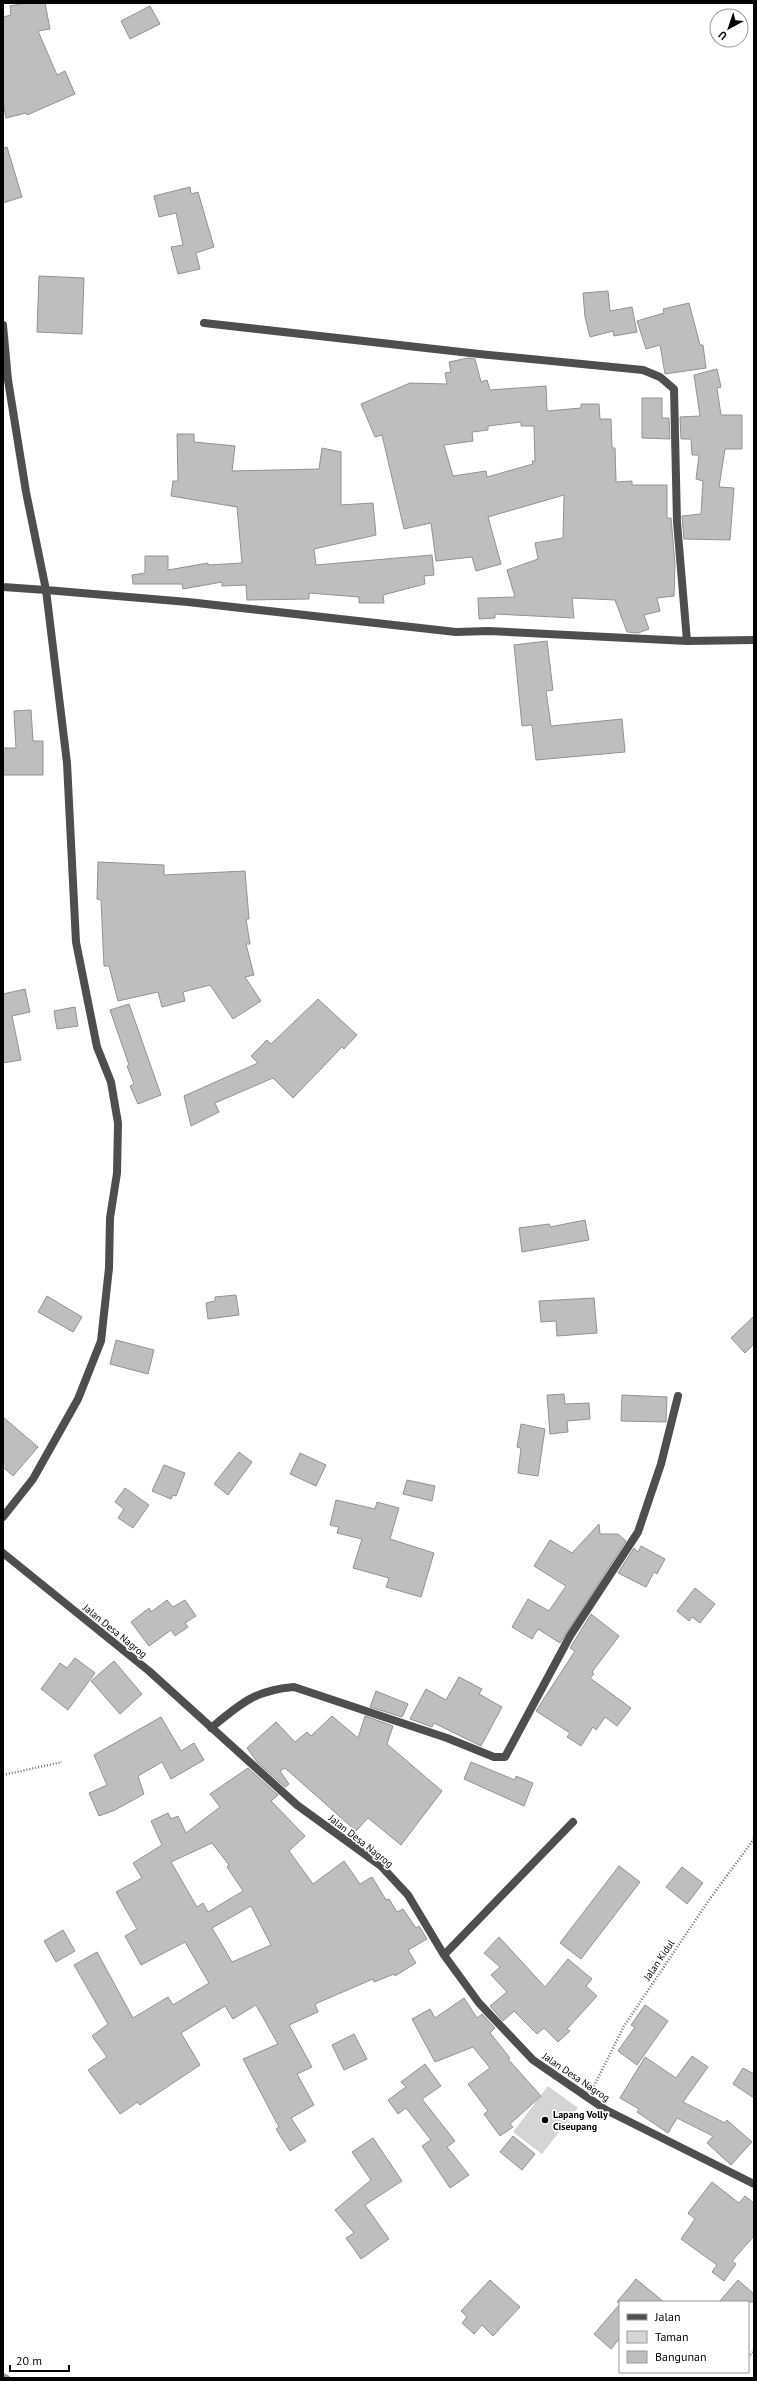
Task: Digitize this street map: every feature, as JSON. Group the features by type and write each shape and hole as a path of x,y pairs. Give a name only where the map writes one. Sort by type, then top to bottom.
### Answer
{"street":[{"path":"204,323 479,354 643,370 660,377 674,389 676,408 675,471 677,522 687,641"},
{"path":"3,325 8,380 26,492 46,590 67,763 76,942 97,1047 111,1082 118,1123 117,1173 110,1218 109,1268 101,1341 78,1399 33,1479 3,1517"},
{"path":"3,587 196,603 456,632 488,631 687,641 754,640"},
{"path":"211,1728 239,1704 272,1689 294,1687 447,1738 494,1758 505,1757 570,1636 641,1527 661,1464 678,1396"},
{"name":"Jalan Desa Nagrog","path":"3,1553 149,1671 297,1805 381,1866 408,1895 444,1955 479,2003 533,2060 606,2110 754,2184"},
{"path":"444,1955 573,1822"}],"path":[{"path":"3,1775 62,1762"},
{"name":"Jalan Kidul","path":"588,2098 624,2026 709,1900 754,1839"}],"green space":[{"name":"Lapang Volly Ciseupang","path":"548,2086 578,2108 542,2154 513,2132"}],"building":[{"path":"25,3 45,3 50,29 38,31 57,75 65,71 75,94 27,115 26,113 6,118 3,102 3,17 11,15 10,6"},
{"path":"150,6 160,24 130,39 121,21"},
{"path":"7,147 22,197 3,203 3,148"},
{"path":"190,187 191,194 198,192 214,247 196,253 200,269 178,274 171,247 183,245 176,213 159,217 154,196"},
{"path":"39,276 84,278 82,334 37,332"},
{"path":"608,291 610,311 632,307 637,332 614,336 613,331 590,337 585,317 583,293"},
{"path":"689,303 700,345 703,345 706,368 665,374 660,345 646,349 637,321 664,313 663,309"},
{"path":"468,358 475,359 481,382 487,380 490,390 546,386 547,411 581,408 581,404 599,404 600,419 611,419 612,448 615,448 616,482 632,481 632,485 667,485 667,518 671,518 675,564 674,596 657,598 660,611 644,615 649,629 638,633 627,632 615,600 572,598 574,618 495,614 495,618 479,619 478,598 515,597 507,570 538,559 535,543 563,538 564,495 488,517 501,564 476,571 472,557 436,561 431,523 404,529 382,435 375,437 361,404 410,383 447,384 445,373 451,372 449,362","holes":["521,422 521,426 534,426 535,461 532,461 533,464 487,477 486,471 453,476 444,445 473,441 472,432 488,430 488,426"]},
{"path":"717,369 721,387 717,388 721,415 742,415 742,449 725,449 719,487 734,488 730,540 684,539 682,516 701,514 703,481 696,479 699,455 692,455 691,439 681,439 680,417 700,416 694,375"},
{"path":"642,398 662,398 662,418 669,418 670,439 642,438"},
{"path":"177,434 194,434 194,442 235,446 232,471 319,469 322,448 341,452 341,505 373,503 376,535 314,549 316,565 432,555 434,575 424,576 425,584 383,595 384,603 359,603 359,597 309,593 309,599 247,600 246,585 222,586 222,582 183,589 182,584 133,584 132,575 145,573 145,556 168,556 168,570 208,563 208,565 242,563 237,507 171,496 173,481 178,481"},
{"path":"547,641 553,690 546,691 551,726 622,719 625,752 536,760 532,725 522,726 514,645"},
{"path":"31,710 33,741 43,741 43,775 3,775 3,748 16,748 14,711"},
{"path":"98,862 164,865 164,875 245,871 249,919 246,919 250,944 246,944 254,975 245,977 261,1001 233,1019 210,985 183,992 185,1001 162,1007 158,992 118,1001 109,966 104,966 101,900 97,899"},
{"path":"25,989 30,1012 12,1016 21,1060 3,1063 3,994"},
{"path":"318,999 357,1035 344,1049 342,1047 293,1098 273,1078 215,1103 219,1112 191,1126 184,1096 258,1063 251,1056 267,1040 271,1044"},
{"path":"129,1004 161,1095 138,1104 130,1086 134,1084 127,1066 129,1065 110,1010"},
{"path":"75,1007 78,1026 57,1029 54,1011"},
{"path":"585,1220 589,1240 522,1252 519,1228 549,1224 550,1227"},
{"path":"236,1295 239,1315 208,1319 206,1303 215,1301 215,1297"},
{"path":"47,1296 82,1317 73,1332 38,1312"},
{"path":"594,1298 597,1333 557,1336 556,1321 541,1322 539,1301"},
{"path":"754,1316 754,1344 745,1353 731,1338"},
{"path":"116,1340 154,1350 148,1374 110,1364"},
{"path":"564,1394 565,1404 589,1403 590,1419 567,1421 568,1432 550,1434 547,1395"},
{"path":"622,1395 667,1397 666,1422 621,1421"},
{"path":"3,1417 38,1447 13,1476 3,1467"},
{"path":"521,1424 545,1429 538,1476 518,1473 521,1448 517,1447"},
{"path":"239,1452 252,1462 228,1495 214,1484"},
{"path":"300,1453 326,1465 316,1486 290,1474"},
{"path":"164,1465 185,1473 176,1496 173,1495 171,1499 152,1491"},
{"path":"407,1480 435,1486 432,1501 403,1494"},
{"path":"125,1488 149,1505 133,1528 118,1518 124,1509 115,1502"},
{"path":"336,1500 375,1509 377,1502 399,1508 390,1539 434,1553 421,1597 386,1587 389,1578 353,1568 362,1539 337,1533 339,1527 330,1525"},
{"path":"599,1524 600,1534 618,1534 626,1541 560,1643 538,1629 532,1639 512,1627 528,1599 549,1611 566,1586 534,1566 550,1540 572,1553"},
{"path":"641,1546 665,1559 657,1574 654,1572 646,1587 618,1573 634,1548 638,1552"},
{"path":"695,1588 715,1604 700,1623 692,1617 689,1621 677,1611"},
{"path":"167,1600 173,1607 185,1600 196,1616 185,1623 188,1627 175,1636 171,1630 149,1646 131,1622 149,1608 151,1612"},
{"path":"591,1614 619,1636 592,1672 594,1674 590,1678 631,1708 617,1726 605,1717 596,1730 593,1727 581,1746 567,1737 570,1733 536,1711 575,1651 570,1648"},
{"path":"75,1658 95,1673 68,1710 41,1689 60,1663 67,1668"},
{"path":"114,1661 142,1694 120,1714 91,1681"},
{"path":"459,1677 482,1689 479,1694 502,1707 481,1746 434,1723 432,1727 410,1719 426,1689 446,1700"},
{"path":"376,1691 408,1704 402,1717 370,1707"},
{"path":"332,1716 358,1738 365,1716 393,1726 387,1744 442,1791 401,1845 368,1818 356,1831 285,1768 280,1771 289,1784 285,1787 257,1762 247,1748 276,1722 295,1742 307,1732 311,1736"},
{"path":"161,1717 181,1751 194,1743 204,1760 171,1779 162,1762 138,1776 144,1794 115,1810 99,1816 89,1793 107,1785 94,1755"},
{"path":"471,1762 515,1780 516,1776 533,1783 524,1806 464,1779"},
{"path":"248,1768 278,1795 271,1801 305,1836 289,1851 313,1884 344,1861 360,1884 372,1877 386,1900 389,1899 397,1912 403,1909 416,1928 419,1926 427,1939 408,1950 416,1963 395,1976 394,1974 374,1982 373,1979 315,2004 318,2012 289,2025 312,2067 297,2074 314,2105 291,2118 306,2141 290,2151 276,2129 279,2127 243,2059 278,2044 256,2005 233,2019 225,2006 181,2033 200,2065 140,2105 138,2102 120,2114 88,2070 107,2057 92,2036 108,2024 74,1965 97,1952 133,2018 168,1997 173,2005 209,1983 185,1942 141,1965 125,1936 137,1929 116,1892 142,1878 133,1863 162,1845 151,1821 168,1813 171,1819 178,1816 186,1833 220,1807 210,1794","holes":["212,1843 229,1865 227,1867 243,1891 208,1912 203,1903 197,1907 171,1862","251,1906 271,1945 232,1962 212,1928"]},
{"path":"619,1866 640,1882 581,1959 560,1943"},
{"path":"682,1867 703,1883 687,1904 666,1887"},
{"path":"63,1930 75,1951 56,1962 44,1941"},
{"path":"499,1937 545,1987 568,1959 592,1979 586,1986 597,1996 567,2029 570,2031 558,2042 544,2028 537,2034 514,2011 503,2021 490,2006 507,1992 491,1975 500,1967 484,1953"},
{"path":"464,1998 477,2018 482,2014 495,2028 490,2033 510,2058 508,2059 541,2096 510,2124 513,2127 500,2136 484,2114 488,2111 468,2084 490,2068 473,2047 435,2062 412,2019 430,2009 435,2018"},
{"path":"645,2005 668,2021 637,2065 618,2051 635,2027 631,2025"},
{"path":"354,2034 367,2059 344,2070 332,2045"},
{"path":"692,2056 708,2067 683,2102 725,2123 727,2120 752,2142 731,2165 707,2143 713,2136 677,2118 668,2133 637,2112 639,2109 620,2098 645,2057 676,2078"},
{"path":"425,2064 441,2086 422,2099 455,2141 447,2147 469,2175 450,2188 422,2146 431,2140 406,2108 398,2114 388,2100 406,2087 401,2082"},
{"path":"743,2068 754,2074 754,2098 733,2084"},
{"path":"513,2136 535,2154 522,2170 500,2152"},
{"path":"373,2138 402,2181 365,2205 389,2239 361,2259 346,2238 354,2233 335,2210 371,2180 352,2152"},
{"path":"712,2182 739,2203 745,2196 754,2203 754,2236 732,2261 736,2264 724,2281 712,2272 717,2265 681,2239 695,2219 688,2213"},
{"path":"636,2279 663,2301 619,2301 617,2302"},
{"path":"490,2280 520,2307 493,2336 482,2325 474,2334 462,2323 467,2317 461,2311"},
{"path":"738,2280 754,2294 754,2302 720,2301"},
{"path":"619,2305 619,2339 611,2349 594,2334"}],"waterway":[{"path":"3,2376 7,2378"}],"place":[{"name":"Lapang Volly Ciseupang","path":"545,2120"}]}
